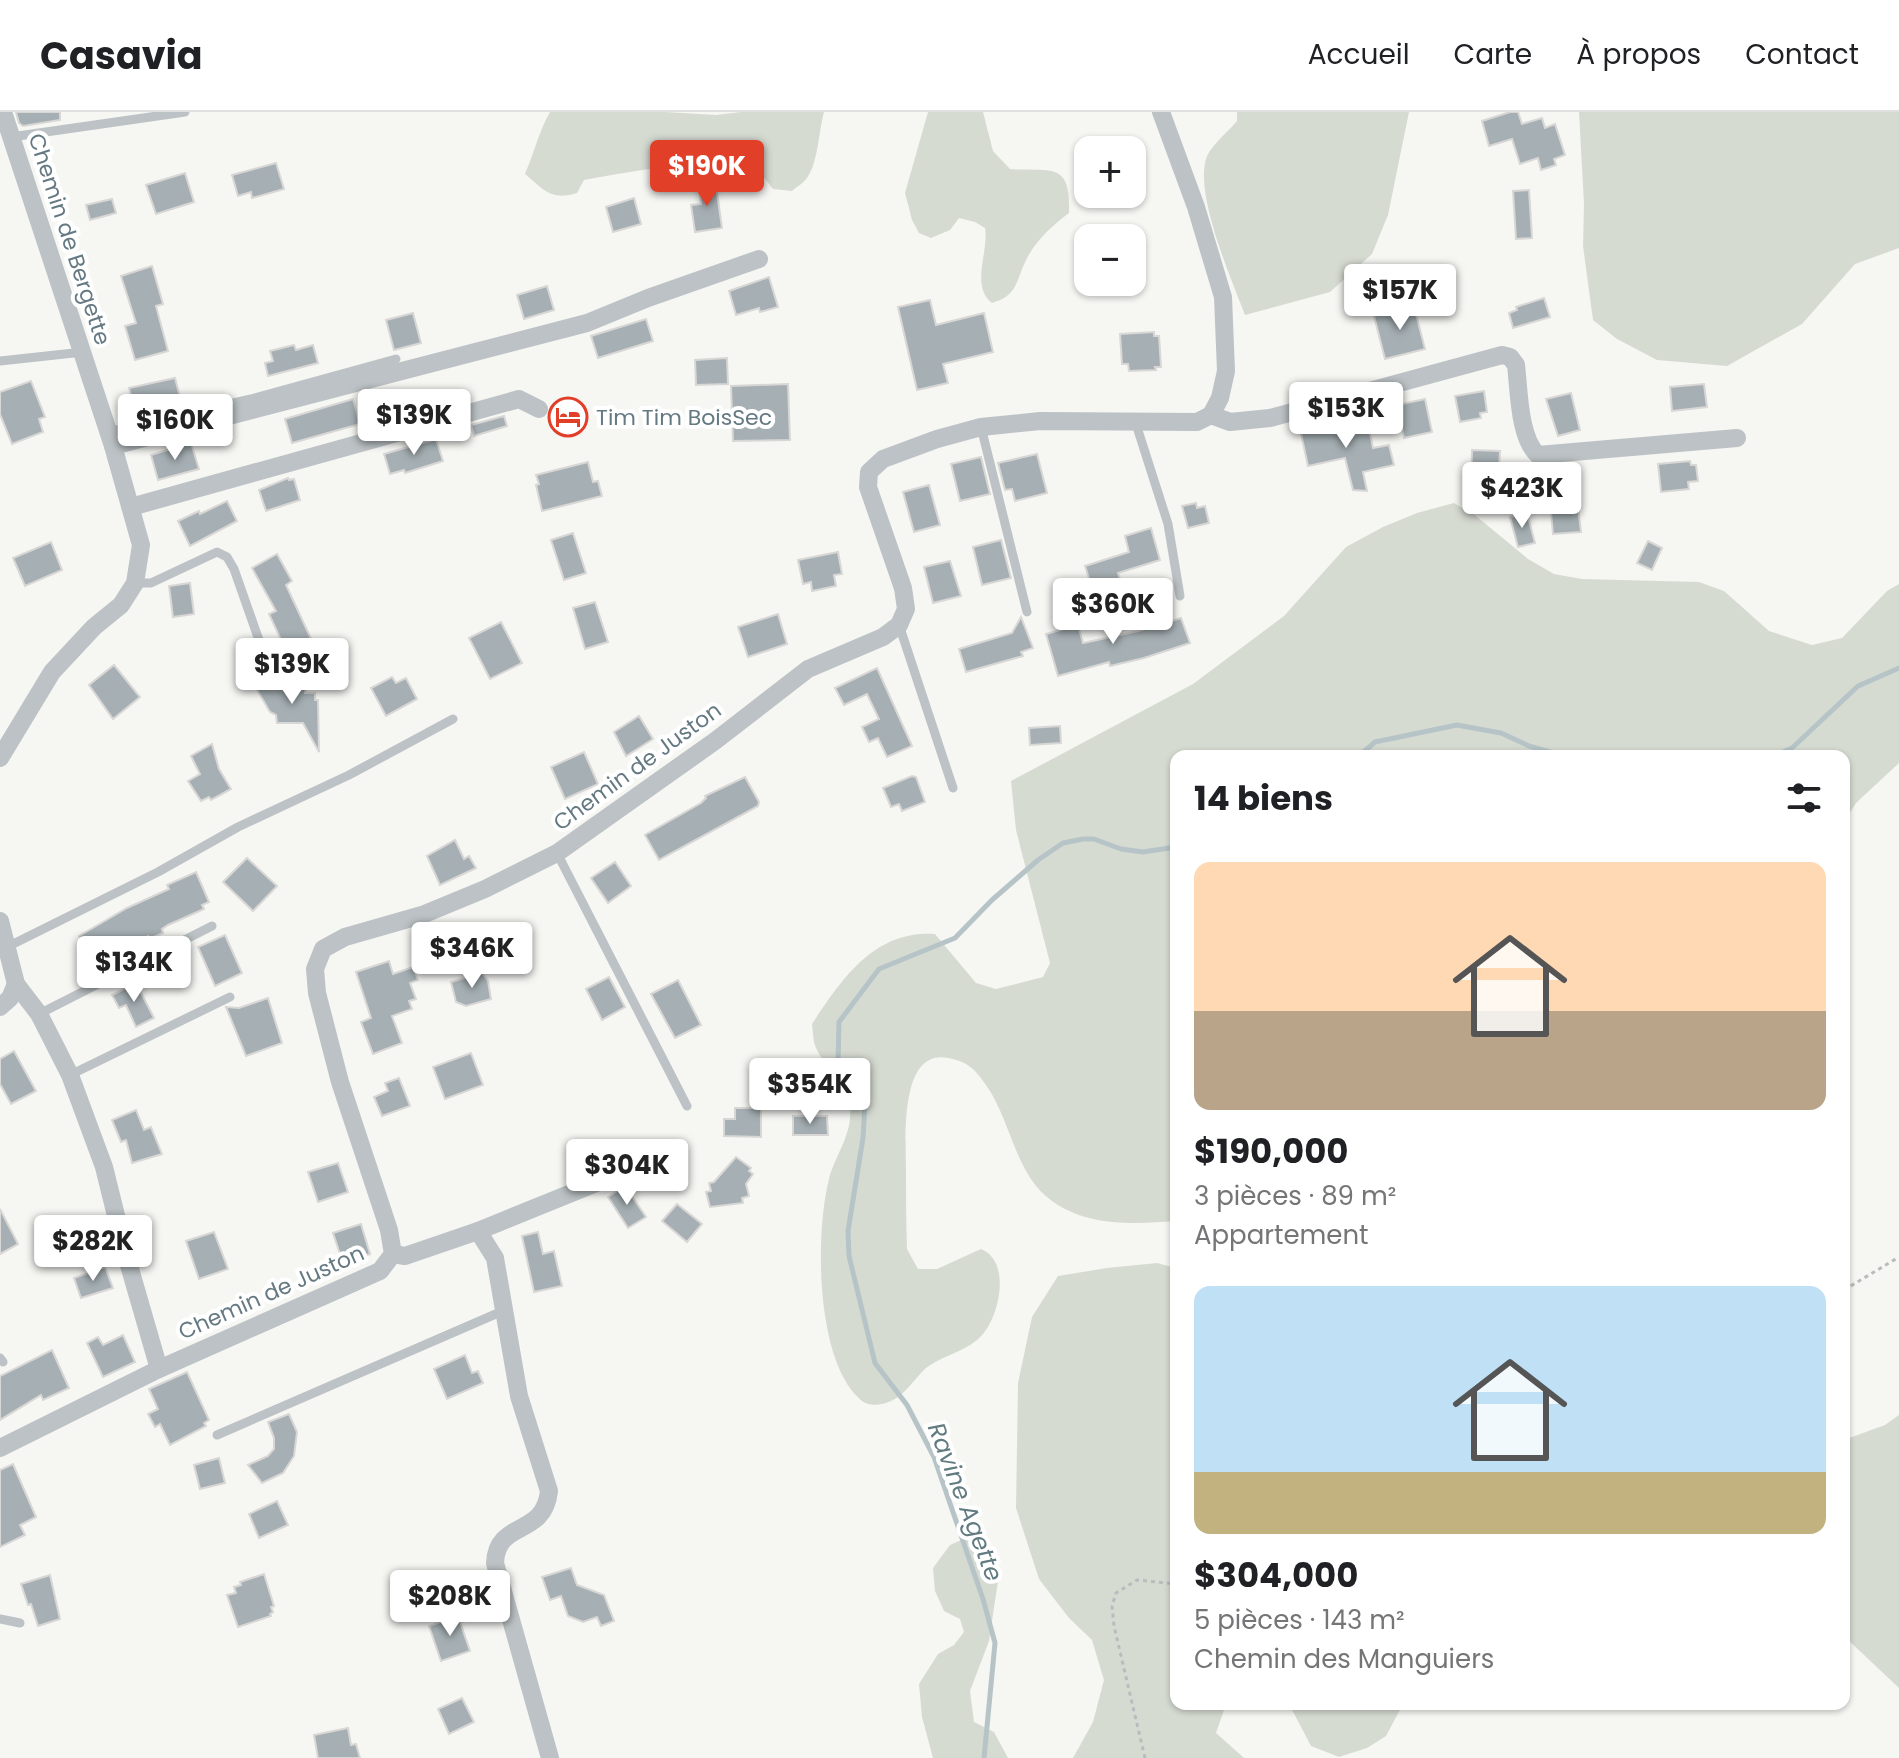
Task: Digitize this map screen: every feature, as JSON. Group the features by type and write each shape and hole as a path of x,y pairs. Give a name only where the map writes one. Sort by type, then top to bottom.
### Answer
{"street":[{"name":"Chemin de Bergette","path":"3,112 131,507 141,545 135,583"},
{"path":"899,625 906,609 903,588 868,487 869,472 883,459 981,427 1040,421 1197,422 1211,415 1220,398 1226,371 1223,297 1196,207 1161,112"},
{"path":"110,439 587,323 759,259"},
{"path":"1211,415 1230,422 1270,418 1502,355 1510,357 1516,365 1526,437 1531,449 1538,455 1737,438"},
{"path":"131,507 519,399 539,409"},
{"path":"0,758 52,672 94,627 121,605 135,583"},
{"name":"Chemin de Juston","path":"0,1448 159,1369 380,1271 393,1254 389,1230 340,1082 317,993 315,969 323,949 345,937 422,915 485,889 557,853 715,741 808,669 883,637 899,625"},
{"path":"1,926 16,984 39,1014 70,1075 104,1167 159,1369"},
{"path":"0,1007 10,998 16,984"},
{"path":"393,1254 405,1256 478,1231 658,1158"},
{"path":"478,1231 495,1258 519,1396 549,1491 548,1502 540,1518 504,1538 495,1548 495,1563 550,1758"}],"lane":[{"path":"11,137 185,112"},
{"path":"0,361 83,352"},
{"path":"110,439 396,359"},
{"path":"1136,424 1168,524 1180,596"},
{"path":"981,427 1027,612"},
{"path":"135,583 151,583 217,552 227,557 266,660"},
{"path":"899,625 953,788"},
{"path":"7,947 158,872 238,827 349,775 453,719"},
{"path":"557,853 687,1106"},
{"path":"39,1014 212,926"},
{"path":"70,1075 230,997"},
{"path":"217,1435 505,1310"},
{"path":"0,1619 20,1623"}],"path":[{"path":"1850,1286 1899,1257"},
{"path":"1145,1758 1112,1606 1116,1593 1137,1580 1170,1583"}],"shaded area":[{"path":"550,112 716,115 824,112 811,172 792,191 773,189 757,170 724,163 674,166 584,180 577,193 561,196 548,192 525,174"},
{"path":"928,112 983,112 993,151 1010,169 1056,173 1067,185 1069,213 1035,246 1012,292 1001,300 992,303 982,287 985,228 959,218 950,230 931,238 919,233 912,220 905,193"},
{"path":"1237,112 1409,112 1388,215 1372,254 1330,292 1245,315 1216,237 1205,194 1204,175 1208,154 1237,121"},
{"path":"1579,112 1899,112 1899,248 1855,264 1802,324 1727,366 1657,360 1617,339 1593,320 1583,246"},
{"path":"1454,503 1476,516 1528,559 1554,574 1582,579 1699,582 1724,591 1769,631 1812,645 1842,638 1887,591 1899,584 1899,763 1856,803 1850,812 1850,750 1170,750 1170,1221 1128,1223 1096,1220 1052,1201 1040,1190 1021,1162 994,1099 978,1074 961,1062 948,1058 932,1059 921,1067 913,1081 906,1118 907,1249 918,1269 937,1269 981,1249 990,1255 996,1265 1000,1288 998,1301 989,1325 977,1340 926,1368 896,1399 876,1405 862,1401 847,1383 835,1358 827,1328 821,1263 824,1202 832,1169 849,1125 850,1104 845,1088 816,1048 812,1024 835,990 862,961 894,940 913,935 935,934 976,983 996,989 1043,977 1050,963 1016,830 1011,781 1193,684 1284,616 1346,547 1417,513"},
{"path":"1157,1263 1170,1266 1170,1710 1224,1710 1216,1733 1244,1758 1073,1758 1093,1722 1104,1680 1092,1640 1069,1618 1039,1579 1016,1508 1018,1383 1032,1317 1058,1276"},
{"path":"1899,1415 1899,1688 1850,1642 1850,1438 1885,1425"},
{"path":"968,1537 987,1555 998,1581 989,1641 970,1691 974,1722 994,1732 1008,1758 933,1758 922,1717 919,1684 938,1654 954,1645 964,1632 960,1619 944,1611 935,1591 933,1568 950,1545"},
{"path":"1292,1710 1400,1710 1386,1736 1367,1748 1339,1757 1311,1746"}],"building":[{"path":"16,112 60,112 60,120 23,126"},
{"path":"1518,112 1522,124 1542,118 1545,128 1555,124 1565,155 1554,159 1556,165 1541,170 1538,158 1520,164 1512,139 1489,146 1482,121"},
{"path":"276,163 284,189 252,198 251,192 238,196 232,175"},
{"path":"185,173 194,202 156,214 146,185"},
{"path":"715,178 722,228 695,232 691,205 701,204 698,181"},
{"path":"1529,190 1532,238 1516,239 1513,191"},
{"path":"634,198 641,224 613,232 606,207"},
{"path":"112,199 116,213 90,220 86,205"},
{"path":"152,266 163,304 156,306 168,351 135,360 125,326 136,323 121,276"},
{"path":"769,277 778,307 760,312 759,308 736,315 729,291"},
{"path":"547,286 554,310 524,319 517,295"},
{"path":"1544,298 1550,317 1513,328 1509,313 1517,310 1516,307"},
{"path":"930,300 936,325 984,313 993,352 943,364 948,383 917,390 898,307"},
{"path":"1414,306 1425,349 1385,359 1374,316"},
{"path":"413,313 421,343 394,350 386,320"},
{"path":"646,319 653,341 598,358 591,336"},
{"path":"1154,332 1154,336 1159,336 1161,367 1129,371 1128,364 1122,364 1120,334"},
{"path":"294,345 296,350 313,345 318,363 268,376 265,363 273,361 270,351"},
{"path":"727,358 728,384 696,385 695,360"},
{"path":"175,378 180,397 135,411 129,388"},
{"path":"31,381 45,417 39,419 43,432 12,444 0,414 0,392"},
{"path":"788,384 790,440 733,441 731,386"},
{"path":"1704,384 1707,407 1672,411 1670,387"},
{"path":"1484,391 1487,412 1480,413 1481,418 1460,422 1455,396"},
{"path":"1571,393 1580,430 1558,436 1546,399"},
{"path":"353,399 360,424 292,443 285,419"},
{"path":"1425,399 1432,432 1404,438 1397,405"},
{"path":"504,416 507,426 474,436 471,425"},
{"path":"1330,422 1332,432 1368,424 1373,448 1389,445 1394,465 1363,472 1367,491 1353,490 1345,458 1308,466 1300,429"},
{"path":"436,439 443,461 405,473 404,470 390,474 384,454"},
{"path":"191,443 199,469 158,480 151,455"},
{"path":"1472,450 1500,451 1499,469 1489,469 1488,486 1471,485"},
{"path":"1037,454 1047,493 1015,501 1012,489 1005,490 998,463"},
{"path":"981,457 990,494 960,501 951,464"},
{"path":"1690,461 1691,465 1696,465 1698,481 1688,482 1689,489 1661,492 1658,464"},
{"path":"588,462 593,482 598,481 602,496 542,511 536,475"},
{"path":"288,478 294,479 300,500 266,511 259,490"},
{"path":"929,485 940,525 914,532 903,492"},
{"path":"1570,489 1571,507 1578,506 1581,532 1553,534 1549,491"},
{"path":"227,501 237,521 190,546 178,521"},
{"path":"1196,503 1197,508 1205,506 1209,523 1188,528 1182,506"},
{"path":"1527,513 1535,543 1518,547 1510,517"},
{"path":"1151,528 1160,560 1118,573 1121,583 1093,591 1085,566 1129,552 1125,536"},
{"path":"573,533 586,573 564,580 551,540"},
{"path":"1001,540 1011,578 982,585 973,547"},
{"path":"1648,541 1662,548 1652,570 1637,563"},
{"path":"51,542 62,570 25,586 13,558"},
{"path":"838,552 842,574 834,575 836,586 812,591 811,582 803,584 798,560"},
{"path":"277,554 292,581 286,585 314,645 289,657 269,614 276,611 252,568"},
{"path":"950,561 961,596 933,603 924,567"},
{"path":"190,583 194,614 173,617 169,586"},
{"path":"595,602 608,642 585,649 573,608"},
{"path":"778,614 787,644 748,657 738,627"},
{"path":"1021,617 1033,648 1021,652 1023,656 966,672 959,649 1012,633"},
{"path":"1181,618 1190,643 1144,658 1110,666 1109,662 1058,676 1046,634 1078,625 1083,643"},
{"path":"501,622 522,663 490,679 469,638"},
{"path":"114,665 140,697 113,719 89,685"},
{"path":"877,668 912,746 887,757 878,738 869,742 862,727 879,719 867,694 844,705 835,688"},
{"path":"392,677 396,683 406,678 417,699 386,716 371,688"},
{"path":"268,682 306,688 305,693 315,693 315,700 318,700 319,752 303,723 277,723 276,715 270,712 256,688"},
{"path":"639,716 653,739 626,756 614,732"},
{"path":"1060,726 1061,743 1030,745 1029,728"},
{"path":"212,744 219,769 231,789 211,800 209,797 201,801 188,781 200,774 191,756"},
{"path":"584,752 598,784 565,799 551,767"},
{"path":"745,777 759,802 758,806 659,860 645,835 701,803 705,796"},
{"path":"916,777 925,802 902,811 899,804 891,807 883,788"},
{"path":"455,840 464,859 469,856 476,868 440,885 427,856"},
{"path":"247,858 277,886 253,911 223,882"},
{"path":"615,862 631,886 608,903 591,878"},
{"path":"196,872 209,902 202,905 204,909 168,925 162,929 163,933 121,948 115,954 117,957 95,965 79,936 127,908 169,889 167,885"},
{"path":"225,935 242,973 215,986 198,947"},
{"path":"389,961 393,974 413,967 418,980 410,983 416,999 409,1001 412,1009 392,1016 402,1043 373,1054 361,1022 371,1018 356,972"},
{"path":"482,973 488,981 491,999 466,1006 456,1002 451,982"},
{"path":"609,977 625,1007 602,1020 586,989"},
{"path":"678,980 701,1025 675,1038 651,994"},
{"path":"136,983 154,1018 136,1027 126,1005 119,1008 112,995"},
{"path":"268,998 282,1043 246,1056 226,1007 239,1008"},
{"path":"14,1051 36,1091 11,1104 0,1084 0,1059"},
{"path":"471,1053 483,1085 445,1099 433,1067"},
{"path":"814,1075 823,1091 792,1107 784,1091"},
{"path":"399,1078 410,1106 382,1116 374,1097 388,1091 385,1083"},
{"path":"735,1108 761,1108 761,1137 724,1136 724,1119 735,1119"},
{"path":"136,1110 144,1130 151,1127 162,1154 132,1163 126,1140 121,1142 112,1120"},
{"path":"793,1116 827,1116 828,1135 793,1135"},
{"path":"736,1157 751,1168 749,1171 753,1174 746,1184 749,1196 742,1198 743,1203 710,1207 706,1192 711,1191 709,1183 714,1182"},
{"path":"338,1163 348,1192 318,1202 308,1172"},
{"path":"625,1186 646,1217 628,1228 608,1197"},
{"path":"677,1204 702,1224 687,1242 662,1221"},
{"path":"0,1209 18,1244 0,1254"},
{"path":"361,1224 370,1254 343,1263 333,1233"},
{"path":"214,1232 228,1269 199,1279 186,1241"},
{"path":"538,1232 543,1254 554,1251 562,1286 534,1292 522,1236"},
{"path":"105,1267 113,1288 81,1298 74,1278"},
{"path":"123,1335 135,1362 103,1377 87,1343 98,1337 103,1345"},
{"path":"52,1350 69,1388 43,1400 41,1395 0,1420 0,1376"},
{"path":"465,1355 472,1373 478,1371 483,1383 447,1399 434,1369"},
{"path":"187,1372 209,1420 204,1423 206,1426 170,1445 160,1424 155,1427 148,1414 158,1409 149,1389"},
{"path":"289,1414 297,1432 294,1456 283,1473 262,1483 248,1465 268,1456 274,1449 268,1422"},
{"path":"219,1458 225,1483 200,1489 194,1465"},
{"path":"13,1464 36,1517 20,1525 25,1535 0,1547 0,1470"},
{"path":"277,1501 288,1525 259,1538 249,1514"},
{"path":"571,1568 577,1585 604,1595 614,1621 601,1626 597,1617 583,1622 568,1616 561,1596 550,1600 542,1577"},
{"path":"264,1574 273,1612 271,1616 238,1627 227,1595 236,1593 234,1587 241,1585 240,1582"},
{"path":"50,1575 60,1619 38,1626 21,1584"},
{"path":"458,1616 470,1651 441,1661 429,1626"},
{"path":"462,1698 474,1722 449,1734 438,1709"},
{"path":"348,1728 351,1745 356,1744 360,1758 318,1758 314,1735"}],"waterway":[{"name":"Ravine Agette","path":"1788,750 1858,686 1899,668"},
{"name":"Ravine Agette","path":"1366,750 1375,742 1457,725 1501,733 1543,750"},
{"name":"Ravine Agette","path":"984,1758 995,1643 934,1457 907,1405 875,1363 849,1256 848,1231 863,1138 866,1086 838,1063 839,1022 879,969 955,938 992,900 1063,843 1094,839 1121,849 1143,852 1170,848"}],"place":[{"name":"Tim Tim BoisSec","path":"568,417"}]}
